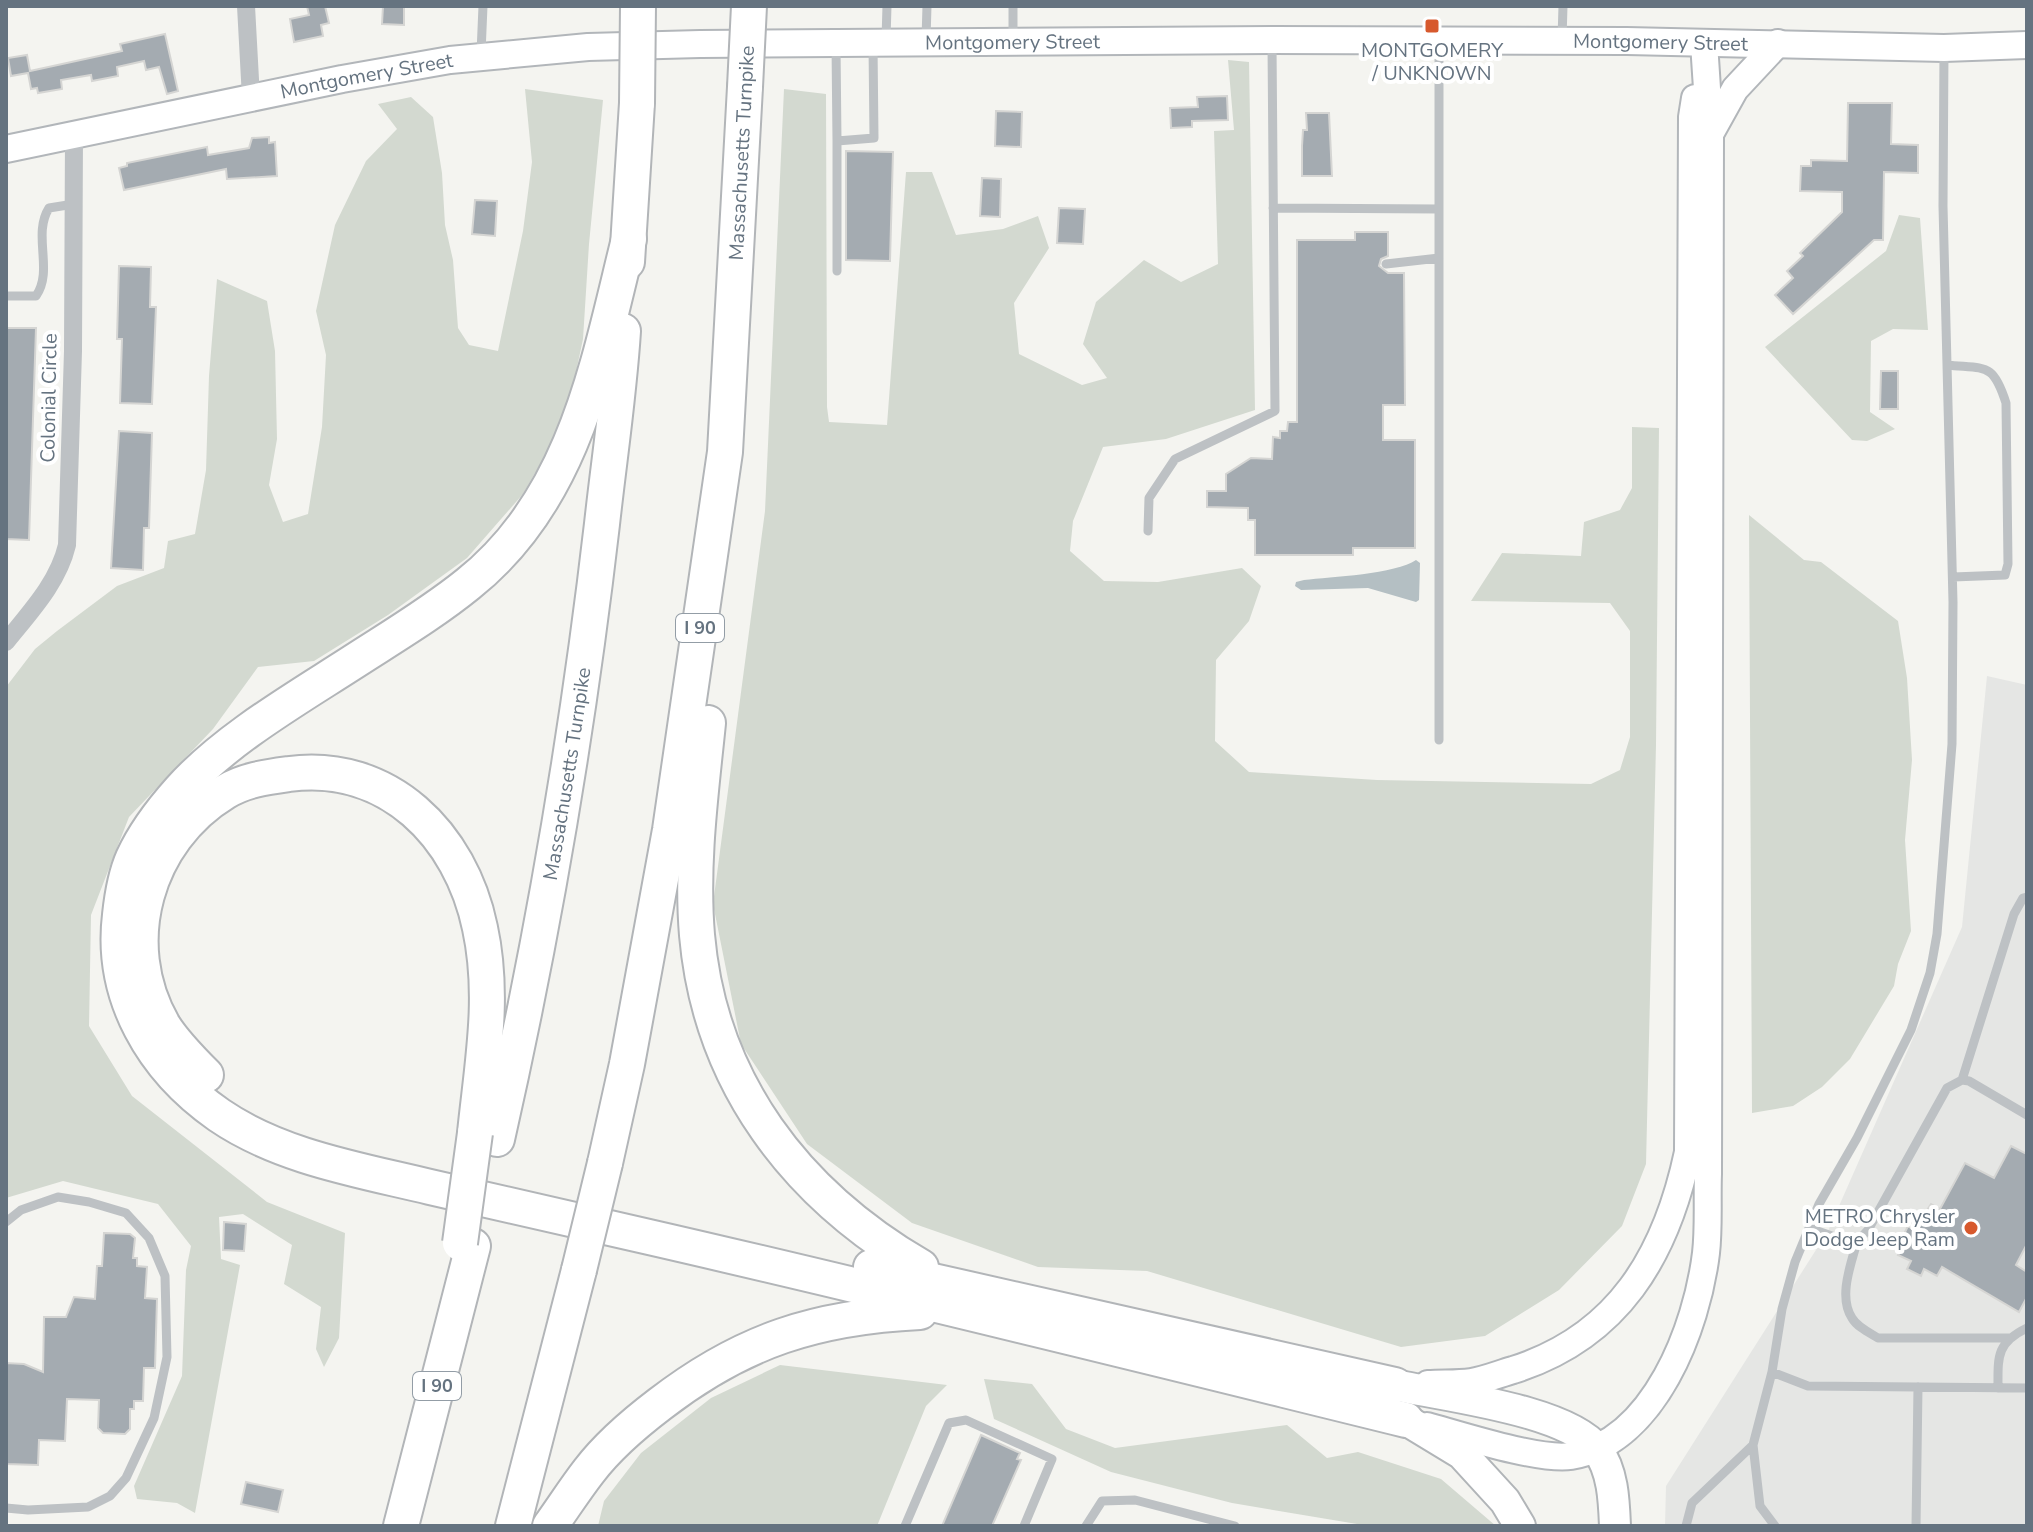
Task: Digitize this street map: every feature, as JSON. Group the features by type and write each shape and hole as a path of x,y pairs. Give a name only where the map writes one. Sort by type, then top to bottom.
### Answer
{"highway":[{"name":"Massachusetts Turnpike","path":"486,1136 531,991 567,780 594,590 621,356 637,103 638,6"},
{"name":"Massachusetts Turnpike","path":"513,1526 605,1163 627,1064 670,830 725,452 749,6"},
{"path":"629,239 591,387 575,436 548,490 505,548 470,583 231,745 182,787 154,823 133,859 122,892 117,934 120,974 133,1017 146,1040 187,1090 222,1117 269,1142 351,1168 951,1297 1395,1385"},
{"path":"725,452 717,630 696,863 697,935 708,1000 732,1072 768,1133 817,1191 951,1297"},
{"path":"486,1136 488,984 480,928 470,891 452,855 434,829 382,787 346,774 309,772 262,778 227,790 197,812 179,832 150,881 139,934 143,962 149,992 163,1025 212,1082 247,1105 295,1129 385,1156 951,1297 1406,1420"},
{"name":"I 90","path":"401,1526 445,1355 486,1136"},
{"path":"550,1526 590,1469 639,1421 688,1383 726,1359 817,1324 880,1314 951,1297"}],"main road":[{"name":"Montgomery Street","path":"6,149 373,73 481,56 588,47 1272,40 1778,43 1944,48 2027,45"},
{"path":"1406,1420 1544,1455 1571,1456 1595,1447 1628,1428 1662,1386 1683,1345 1698,1301 1706,1252 1710,134 1704,43"},
{"path":"1395,1385 1472,1382 1542,1360 1597,1327 1634,1284 1661,1240 1680,1190 1688,1152 1689,1116 1688,562 1692,117 1704,43"},
{"path":"1710,134 1735,89 1778,43"},
{"path":"1395,1385 1548,1417 1579,1433 1604,1460 1612,1486 1615,1526"},
{"path":"1406,1420 1462,1454 1505,1501 1520,1526"}],"street":[{"path":"246,6 251,98"},
{"name":"Colonial Circle","path":"6,642 47,591 61,566 67,545 73,351 74,135"}],"lane":[{"path":"481,56 483,6"},
{"path":"837,141 874,138 880,42 887,6"},
{"path":"926,42 927,6"},
{"path":"1013,6 1013,42"},
{"path":"1562,41 1563,6"},
{"path":"1148,531 1149,498 1175,459 1275,411 1272,40"},
{"path":"1439,41 1439,740"},
{"path":"836,43 837,271"},
{"path":"1775,1526 1760,1506 1753,1445 1772,1372 1782,1309 1795,1262 1819,1204 1857,1138 1911,1030 1930,973 1937,934 1952,744 1953,577 1943,206 1944,48"},
{"path":"6,296 36,296 43,285 42,219 49,208 74,204"},
{"path":"1273,208 1439,209"},
{"path":"1386,264 1439,258"},
{"path":"1947,365 1986,369 1998,379 2006,403 2008,548 2005,575 1953,577"},
{"path":"2010,1338 1878,1338 1852,1319 1846,1302 1846,1287 1857,1242 1868,1230 1947,1088 1962,1080 2014,914 2023,898 2027,897"},
{"path":"1962,1080 1981,1087 2027,1115"},
{"path":"6,1222 21,1210 58,1197 126,1213 149,1238 165,1276 167,1357 154,1418 126,1478 110,1496 88,1507 6,1508"},
{"path":"1809,1228 1857,1242"},
{"path":"1998,1388 2003,1344 2027,1328"},
{"path":"1772,1372 1808,1386 2027,1388"},
{"path":"1916,1526 1918,1387"},
{"path":"905,1526 949,1423 966,1420 1052,1459 1024,1526"},
{"path":"1686,1526 1692,1503 1753,1445"},
{"path":"1086,1526 1102,1501 1135,1500 1235,1526"}],"shaded area":[{"path":"1228,60 1249,62 1255,410 1166,439 1103,447 1073,521 1070,551 1104,581 1158,582 1242,568 1261,586 1249,621 1216,660 1215,741 1249,772 1377,780 1591,784 1620,770 1630,737 1630,631 1610,603 1471,601 1502,553 1581,556 1584,522 1620,510 1632,488 1632,427 1659,428 1656,745 1646,1164 1622,1226 1559,1290 1485,1336 1401,1347 1147,1271 1038,1267 912,1223 807,1144 741,1044 713,904 765,511 784,89 826,94 829,422 887,425 906,172 932,172 956,235 1003,229 1038,216 1049,248 1014,303 1019,354 1082,385 1107,378 1083,344 1096,302 1144,260 1181,282 1218,264 1214,131 1234,130"},
{"path":"525,89 603,100 583,339 566,419 523,494 467,558 388,615 314,661 258,667 213,729 129,817 91,915 89,1026 132,1096 267,1202 345,1233 339,1338 324,1367 316,1349 321,1307 284,1284 292,1245 243,1214 219,1217 221,1259 240,1265 195,1513 177,1503 137,1499 134,1486 182,1376 186,1270 191,1246 158,1204 63,1181 6,1198 6,687 35,649 57,631 117,586 164,568 168,541 195,534 206,470 209,376 217,279 267,301 275,351 277,439 269,485 283,522 308,514 322,427 326,355 316,311 335,225 366,161 397,129 378,104 411,97 433,117 442,173 445,225 453,260 458,328 469,345 498,351 523,231 532,162"},
{"path":"1899,215 1920,218 1928,330 1893,329 1871,341 1870,412 1895,429 1867,441 1852,440 1765,347 1886,251"},
{"path":"1749,515 1804,560 1821,562 1898,621 1907,678 1912,760 1905,840 1911,931 1898,964 1894,986 1850,1059 1822,1087 1793,1106 1752,1113"},
{"path":"1416,560 1420,563 1419,600 1416,602 1368,588 1301,590 1295,586 1296,582 1304,580 1394,569"},
{"path":"1987,676 2027,685 2027,1526 1665,1526 1666,1486 1828,1231 1962,927"},
{"path":"780,1365 947,1385 926,1406 877,1526 598,1526 604,1501 641,1453 711,1398"},
{"path":"984,1379 1032,1384 1066,1429 1115,1448 1287,1425 1327,1458 1358,1452 1441,1479 1496,1526 1369,1526 1232,1503 1111,1472 994,1419"}],"building":[{"path":"307,6 325,6 329,23 321,25 323,36 294,42 290,19 309,15"},
{"path":"383,6 404,6 404,25 382,24"},
{"path":"165,34 178,91 167,94 159,67 146,70 144,61 117,67 118,76 92,81 91,75 61,80 62,89 38,93 37,88 31,89 28,73 11,76 8,58 27,55 30,71 122,51 120,44"},
{"path":"1227,96 1228,120 1192,121 1192,127 1171,128 1170,108 1198,107 1197,97"},
{"path":"1848,103 1892,103 1891,144 1918,145 1918,173 1884,172 1883,240 1874,240 1793,314 1775,295 1793,278 1787,271 1803,256 1800,253 1842,212 1842,192 1800,191 1801,166 1811,166 1811,160 1847,161"},
{"path":"996,111 1022,112 1021,147 995,146"},
{"path":"1306,113 1329,113 1332,176 1302,176"},
{"path":"269,137 269,143 275,142 277,176 227,179 226,169 124,190 119,168 127,166 127,163 207,147 208,155 249,148 252,138"},
{"path":"846,151 893,152 890,261 846,260"},
{"path":"982,178 1001,179 1000,217 980,216"},
{"path":"475,200 497,201 495,236 472,234"},
{"path":"1059,208 1085,209 1083,244 1057,243"},
{"path":"1355,232 1388,232 1388,256 1381,259 1379,266 1388,273 1404,273 1405,405 1383,405 1383,440 1415,440 1415,548 1353,548 1353,555 1255,555 1255,520 1248,520 1248,508 1207,507 1207,491 1226,491 1226,474 1251,458 1272,459 1273,437 1280,438 1280,431 1287,431 1288,422 1297,422 1297,240 1355,240"},
{"path":"119,266 151,267 150,307 156,307 152,404 120,403 122,339 117,339"},
{"path":"6,328 36,328 29,540 6,539"},
{"path":"1881,371 1898,371 1898,409 1880,409"},
{"path":"119,431 152,433 149,528 144,528 143,570 111,568"},
{"name":"METRO Chrysler Dodge Jeep Ram","path":"2011,1146 2027,1154 2027,1244 2016,1265 2027,1272 2027,1297 2019,1312 1942,1267 1937,1276 1924,1269 1921,1276 1907,1269 1911,1261 1898,1255 1905,1243 1901,1240 1908,1226 1914,1230 1931,1204 1940,1209 1965,1163 1994,1178"},
{"path":"224,1222 246,1224 244,1251 223,1250"},
{"path":"104,1233 130,1234 135,1238 133,1258 137,1258 137,1266 147,1267 145,1298 157,1299 155,1368 144,1368 143,1401 134,1401 134,1409 130,1409 130,1429 125,1434 103,1433 98,1428 99,1400 67,1399 65,1441 39,1440 38,1465 6,1464 6,1363 24,1364 43,1372 44,1317 66,1317 74,1297 95,1299 97,1266 102,1266"},
{"path":"981,1435 1020,1453 1017,1459 1021,1460 992,1526 942,1526"},
{"path":"246,1482 283,1490 278,1512 241,1504"}],"place":[{"name":"MONTGOMERY / UNKNOWN","path":"1432,26"},
{"name":"METRO Chrysler Dodge Jeep Ram","path":"1971,1228"}]}
